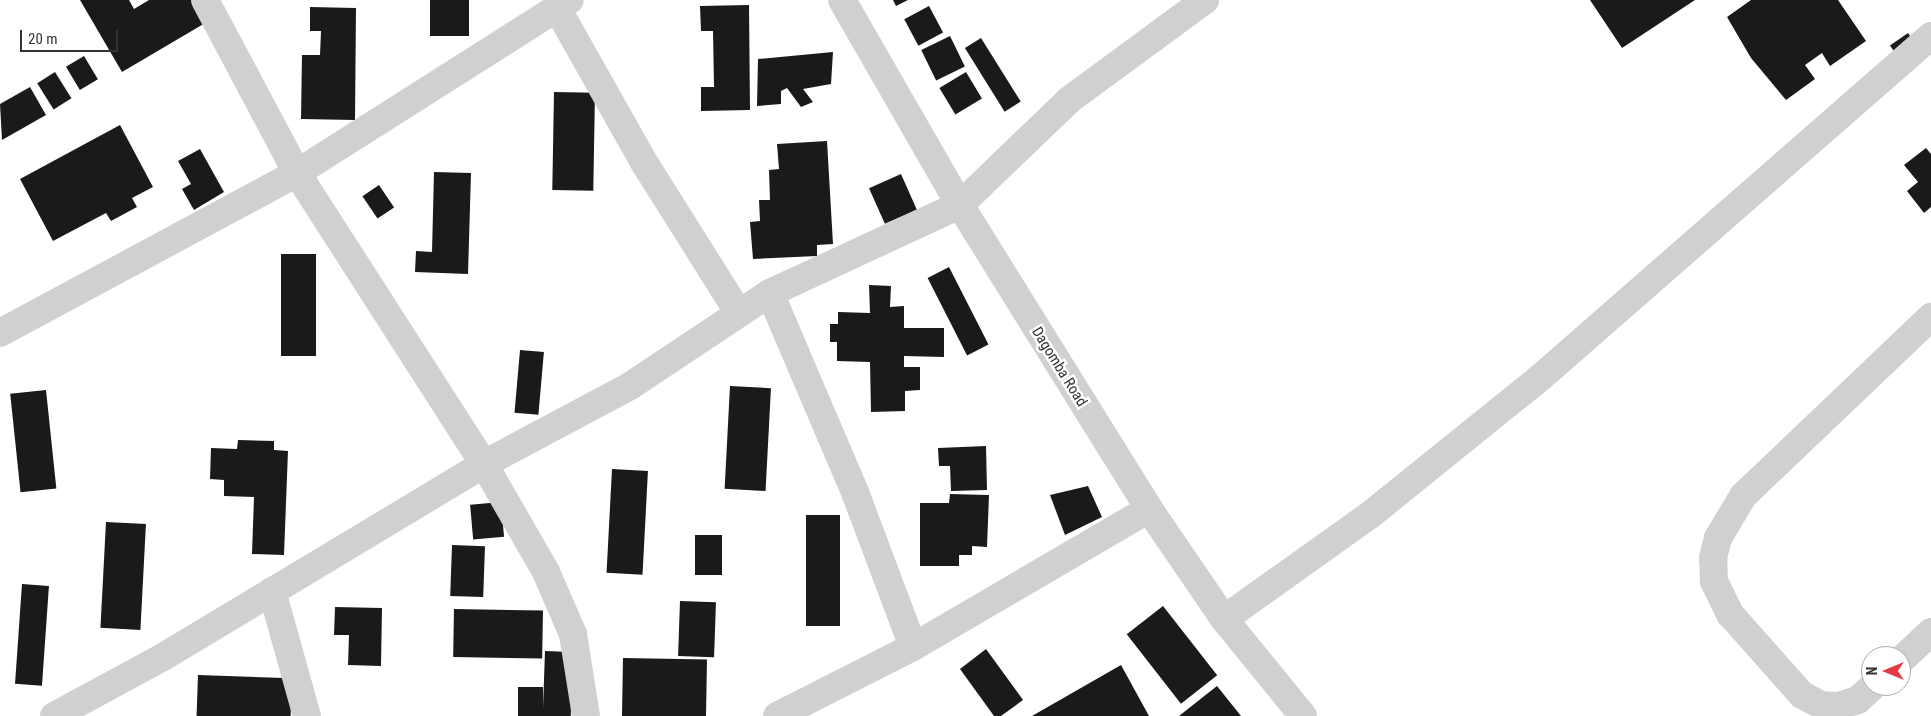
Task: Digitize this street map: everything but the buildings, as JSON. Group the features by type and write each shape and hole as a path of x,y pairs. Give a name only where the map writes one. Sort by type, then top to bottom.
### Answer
{"street":[{"path":"205,0 297,174 484,464 570,625 586,716"},
{"name":"Dagomba Road","path":"842,0 960,204 1149,509 1224,619 1303,716"},
{"path":"54,716 272,591 484,464 630,386 770,293 960,204 1069,100 1205,0"},
{"path":"0,334 297,174 563,4 644,164 738,313"},
{"path":"1224,619 1370,515 1541,377 1931,36"},
{"path":"770,293 856,495 912,647"},
{"path":"1862,696 1858,700 1838,706 1821,705 1802,695 1730,614 1714,581 1713,558 1718,538 1744,496 1931,317"},
{"path":"777,716 912,647 1149,509"},
{"path":"272,591 307,716"},
{"path":"1911,651 1931,632"}]}
